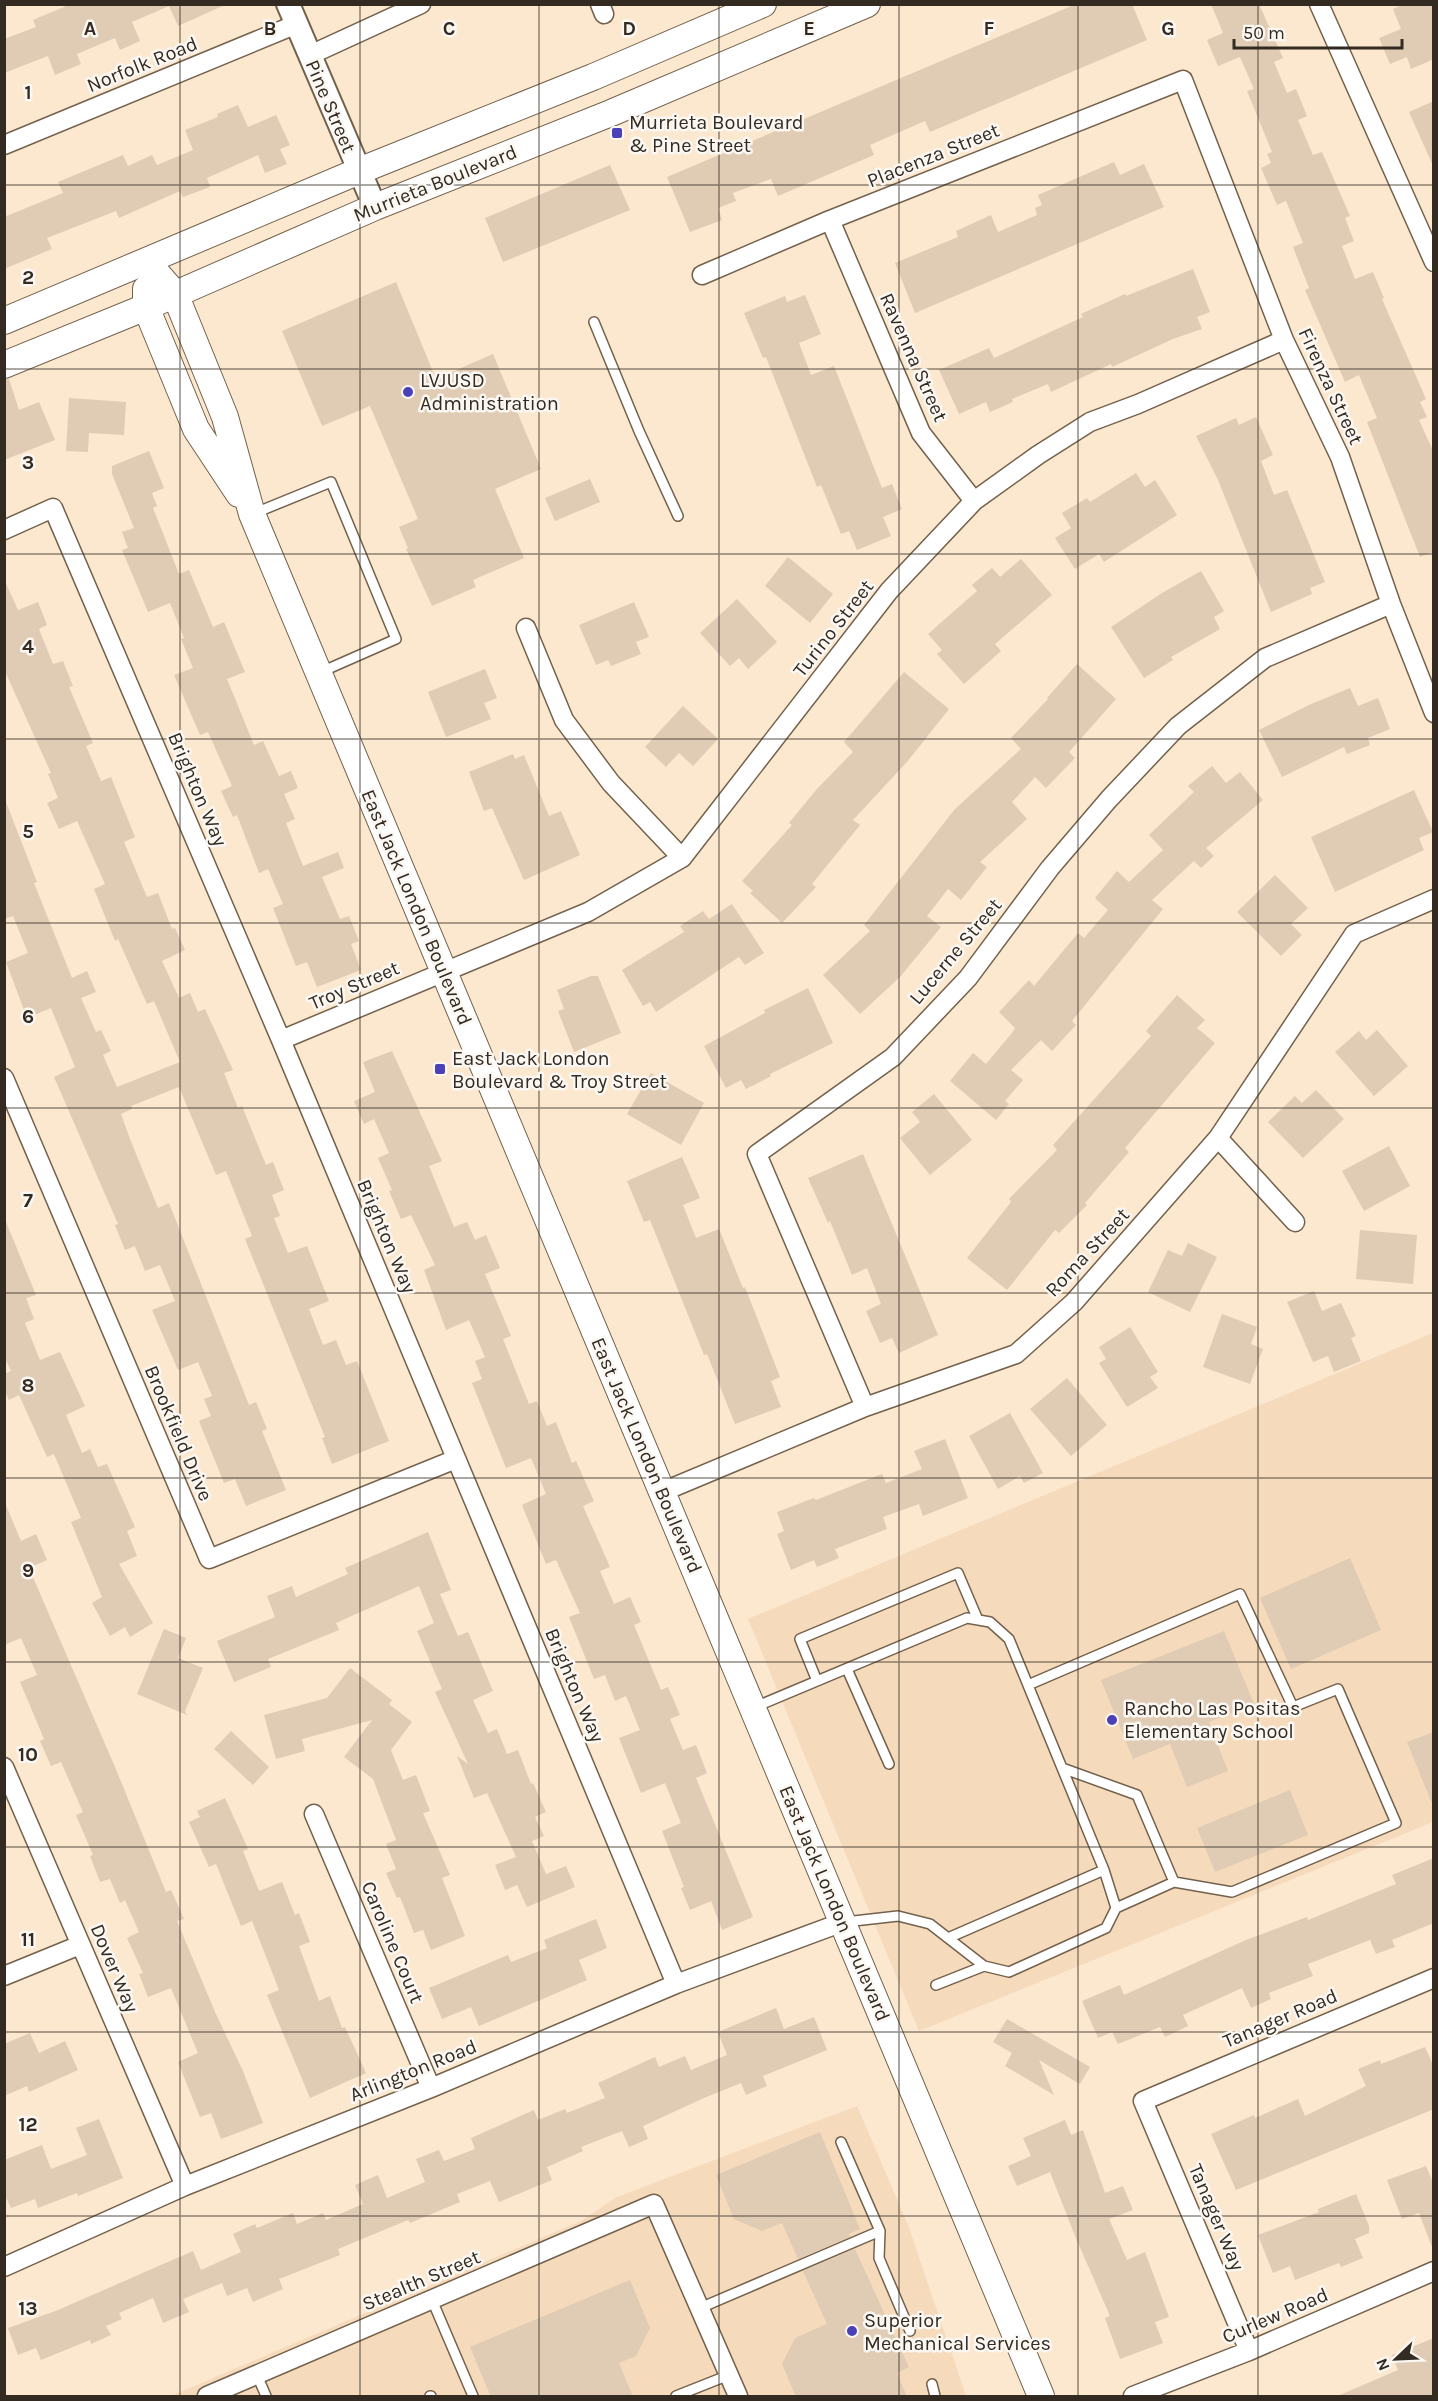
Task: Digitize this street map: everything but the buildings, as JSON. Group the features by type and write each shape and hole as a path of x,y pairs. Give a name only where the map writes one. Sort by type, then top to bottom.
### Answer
{"main road":[{"name":"Murrieta Boulevard","path":"4,321 359,171 593,77 763,4"},
{"name":"Murrieta Boulevard","path":"4,365 146,307 375,207 600,117 853,7"},
{"name":"East Jack London Boulevard","path":"147,262 175,294 225,417 252,514 1041,2397"},
{"name":"East Jack London Boulevard","path":"147,262 146,307 196,429 252,514"}],"street":[{"path":"310,56 421,4"},
{"path":"1319,4 1426,224 1434,262"},
{"name":"Pine Street","path":"292,14 375,207"},
{"name":"Norfolk Road","path":"4,145 292,14"},
{"name":"Placenza Street","path":"702,275 830,220 1183,80"},
{"name":"Firenza Street","path":"1183,80 1284,340 1340,457 1391,604 1434,713"},
{"name":"Ravenna Street","path":"830,220 921,433 974,501"},
{"name":"Turino Street","path":"444,972 588,912 682,858 889,591 974,501 1038,455 1090,422 1138,404 1284,340"},
{"name":"Brighton Way","path":"4,530 53,508 281,1040 676,1984"},
{"name":"Lucerne Street","path":"865,1407 757,1154 893,1057 968,978 1050,868 1109,799 1178,726 1265,658 1391,604"},
{"path":"526,628 564,720 611,783 682,858"},
{"name":"Roma Street","path":"662,1492 865,1407 1016,1354 1074,1302 1218,1138 1354,933 1434,899"},
{"name":"Troy Street","path":"281,1040 444,972"},
{"name":"Brookfield Drive","path":"4,1078 208,1559 456,1459"},
{"path":"1218,1138 1294,1222"},
{"name":"Dover Way","path":"4,1767 185,2186"},
{"name":"Caroline Court","path":"314,1814 431,2088"},
{"name":"Arlington Road","path":"4,2267 185,2186 431,2088 676,1984 843,1922"},
{"path":"4,1976 80,1945"},
{"name":"Tanager Road","path":"1143,2100 1434,1978"},
{"name":"Tanager Way","path":"1143,2100 1249,2351"},
{"name":"Stealth Street","path":"207,2397 654,2204 700,2308"},
{"name":"Curlew Road","path":"1133,2397 1249,2351 1434,2271"},
{"path":"700,2308 738,2397"}],"lane":[{"path":"594,322 639,431 678,516"},
{"path":"252,514 331,482 396,639 319,672"},
{"path":"817,1681 800,1639 958,1573 978,1620"},
{"path":"843,1922 898,1916 930,1924 984,1966 1009,1972 1106,1928 1116,1908 1174,1882 1232,1892 1396,1823 1338,1689 1293,1707 1240,1594 1028,1685"},
{"path":"753,1708 967,1618 990,1623 1009,1639 1104,1870 1116,1908"},
{"path":"847,1668 889,1764"},
{"path":"1062,1768 1137,1795 1174,1882"},
{"path":"948,1938 1104,1870"},
{"path":"936,1985 984,1966"},
{"path":"841,2142 880,2230 879,2258 910,2331"},
{"path":"700,2308 880,2230"},
{"path":"432,2300 473,2397"},
{"path":"257,2375 266,2397"},
{"path":"676,2397 729,2375"},
{"path":"932,2384 935,2397"}],"shaded area":[{"name":"Rancho Las Positas Elementary School","path":"1433,1333 1433,1822 919,2031 748,1619"},
{"path":"857,2106 908,2225 966,2396 171,2396 581,2221 617,2197"}],"place":[{"name":"Murrieta Boulevard & Pine Street","path":"617,133"},
{"name":"LVJUSD Administration","path":"408,392"},
{"name":"East Jack London Boulevard & Troy Street","path":"440,1069"},
{"name":"Rancho Las Positas Elementary School","path":"1112,1720"},
{"name":"Superior Mechanical Services","path":"852,2331"}]}
